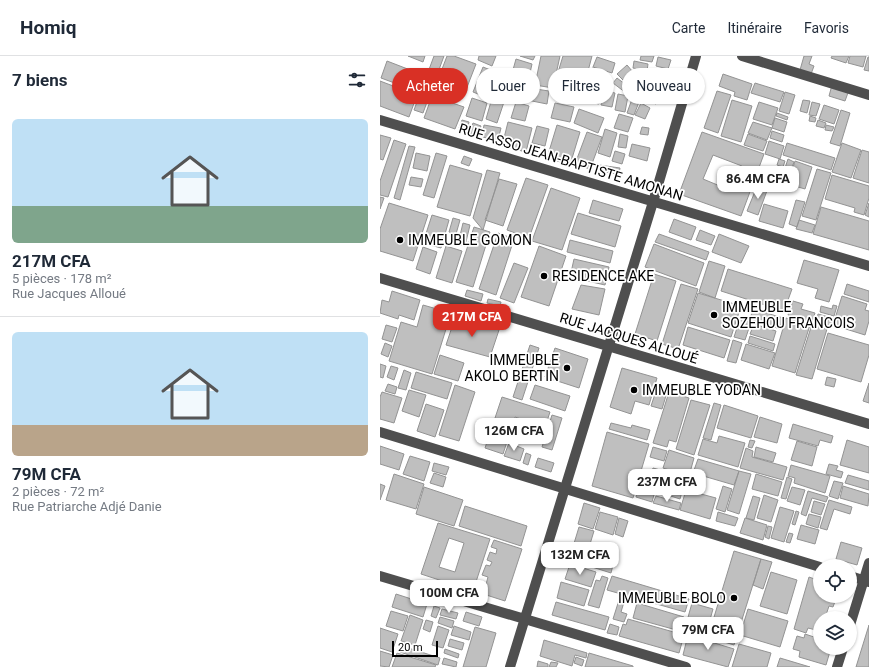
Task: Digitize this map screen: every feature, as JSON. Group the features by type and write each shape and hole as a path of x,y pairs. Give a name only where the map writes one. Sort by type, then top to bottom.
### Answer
{"street":[{"path":"510,667 566,488 696,56"},
{"path":"742,56 869,95"},
{"name":"RUE ASSO JEAN-BAPTISTE AMONAN","path":"380,120 869,266"},
{"name":"RUE JACQUES ALLOUÉ","path":"380,278 869,424"},
{"path":"380,432 813,565"},
{"path":"855,611 866,581 869,563"},
{"path":"380,576 686,667"},
{"path":"837,667 841,655"}],"building":[{"path":"408,56 425,56 423,62"},
{"path":"434,56 444,56 440,68 430,68"},
{"path":"447,56 454,56 476,64 468,85 468,68 442,68"},
{"path":"479,56 496,56 492,66 478,60"},
{"path":"520,56 535,56 533,60"},
{"path":"541,56 560,56 557,68 548,68 548,87 540,86 540,68 539,68"},
{"path":"563,56 592,56 589,68 559,68"},
{"path":"641,56 654,56 652,62 640,60"},
{"path":"804,56 812,56 809,64 814,66 811,74 800,70"},
{"path":"832,56 849,56 846,63 831,58"},
{"path":"850,56 866,56 863,67 848,63"},
{"path":"597,57 615,63 614,68 593,67"},
{"path":"658,57 671,60 668,68 656,66"},
{"path":"869,57 869,71 864,70"},
{"path":"516,59 532,64 531,68 514,68"},
{"path":"387,61 405,68 392,68 392,82 381,78"},
{"path":"634,61 648,64 647,68 633,68"},
{"path":"622,70 622,79 617,74"},
{"path":"723,74 752,84 747,100 734,96 735,92 719,86"},
{"path":"617,78 622,82 622,90 614,84"},
{"path":"380,81 392,86 392,104 414,104 409,117 380,106"},
{"path":"755,83 784,92 780,102 751,93"},
{"path":"476,84 476,93 473,92"},
{"path":"832,85 849,90 845,101 829,96"},
{"path":"540,90 548,91 547,104 540,103"},
{"path":"717,91 731,95 718,133 704,128"},
{"path":"785,92 795,95 789,114 779,111"},
{"path":"618,94 622,95 622,104 626,104 625,112 615,110"},
{"path":"472,98 476,99 476,104 487,104 482,121 466,116"},
{"path":"732,100 752,106 741,142 721,136"},
{"path":"803,100 810,101 807,113 800,111"},
{"path":"759,102 778,108 772,125 753,119"},
{"path":"812,102 820,104 816,116 809,115"},
{"path":"416,104 426,104 423,113 414,110"},
{"path":"429,104 455,104 464,107 455,129 424,118"},
{"path":"490,104 503,104 497,123 486,119"},
{"path":"515,104 529,106 525,121 511,118"},
{"path":"555,104 574,107 570,122 551,118"},
{"path":"601,104 613,104 612,107"},
{"path":"630,104 638,104 634,115 627,113"},
{"path":"640,104 650,108 645,119 635,115"},
{"path":"824,105 839,110 834,124 819,119"},
{"path":"579,109 604,118 598,133 574,123"},
{"path":"841,110 850,113 840,146 830,143"},
{"path":"777,113 788,117 787,120 776,116"},
{"path":"619,114 633,118 628,132 614,128"},
{"path":"810,116 816,118 815,122 809,121"},
{"path":"775,118 787,122 784,132 772,128"},
{"path":"462,120 469,122 467,130 459,128"},
{"path":"818,120 826,123 824,128 816,126"},
{"path":"508,122 532,128 526,152 502,146"},
{"path":"753,122 772,128 767,140 748,133"},
{"path":"473,123 481,126 477,136 469,133"},
{"path":"484,125 501,128 498,140 482,137"},
{"path":"557,125 580,132 570,165 547,158"},
{"path":"826,125 834,127 832,131 825,130"},
{"path":"537,126 549,129 545,146 532,143"},
{"path":"642,127 649,128 648,135 640,134"},
{"path":"605,129 617,133 610,157 598,153"},
{"path":"772,131 784,135 782,142 770,138"},
{"path":"587,132 602,137 590,169 575,164"},
{"path":"702,132 764,154 741,216 679,194","holes":["713,155 742,166 732,191 703,179"]},
{"path":"620,134 628,136 626,148 618,147"},
{"path":"748,134 767,141 763,151 744,145"},
{"path":"380,135 391,138 383,160 380,159"},
{"path":"394,140 406,144 388,197 380,195 380,181"},
{"path":"769,141 784,146 780,159 765,154"},
{"path":"787,143 835,158 831,170 783,155"},
{"path":"842,143 861,150 851,178 832,172"},
{"path":"632,144 650,148 647,161 629,156"},
{"path":"409,146 415,147 400,200 394,198"},
{"path":"862,150 869,152 869,183 853,178"},
{"path":"615,151 625,154 622,164 612,161"},
{"path":"416,153 430,156 427,171 413,168"},
{"path":"436,153 447,156 434,198 423,195"},
{"path":"464,156 472,159 469,166 461,163"},
{"path":"779,159 785,161 783,167 777,165"},
{"path":"788,159 794,162 791,170 785,168"},
{"path":"795,161 812,167 805,189 788,184"},
{"path":"450,165 482,174 470,216 437,207"},
{"path":"599,165 620,168 619,174 598,171"},
{"path":"769,168 786,174 781,188 764,182"},
{"path":"817,169 831,173 816,220 802,216"},
{"path":"487,170 500,173 483,230 473,218"},
{"path":"832,175 869,186 869,198 864,215 854,212 855,208 825,199"},
{"path":"411,177 423,179 421,187 409,185"},
{"path":"526,178 548,185 529,238 507,230"},
{"path":"499,179 517,184 503,226 485,220"},
{"path":"758,184 768,188 758,215 747,211"},
{"path":"551,188 580,198 562,250 532,241"},
{"path":"380,197 384,198 380,209"},
{"path":"593,200 623,209 619,221 589,213"},
{"path":"796,200 805,202 797,227 789,224"},
{"name":"IMMEUBLE GOMON","path":"389,203 428,215 413,261 380,251 380,229"},
{"path":"869,203 869,217 865,215"},
{"path":"764,204 788,211 783,228 759,221"},
{"path":"821,207 869,221 869,250 813,234"},
{"path":"578,213 621,226 615,247 571,234"},
{"path":"432,215 449,220 441,248 423,243"},
{"path":"453,218 460,220 456,234 449,232"},
{"path":"674,219 696,227 691,240 669,232"},
{"path":"799,220 815,225 812,233 796,229"},
{"path":"463,223 470,225 465,246 458,244"},
{"path":"474,227 490,232 473,287 456,282"},
{"path":"700,230 715,236 711,245 696,240"},
{"path":"498,233 514,239 496,295 479,289"},
{"path":"659,234 709,252 706,260 655,242"},
{"path":"719,234 749,246 741,263 712,252"},
{"path":"570,240 613,251 610,263 567,252"},
{"path":"654,244 704,263 696,286 645,267"},
{"path":"446,246 462,251 452,283 436,278"},
{"name":"RESIDENCE AKE","path":"539,246 566,256 549,306 521,297"},
{"path":"423,247 437,252 430,274 416,269"},
{"path":"574,259 609,267 605,285 570,277"},
{"path":"804,260 839,270 829,302 815,298 818,289 797,283"},
{"path":"709,261 725,266 715,298 699,292"},
{"path":"514,263 528,268 514,303 500,298"},
{"path":"728,269 792,289 784,311 721,291"},
{"path":"654,274 676,281 657,341 635,334"},
{"path":"681,284 698,289 678,349 662,344"},
{"path":"847,284 869,291 869,302 844,294"},
{"path":"581,285 605,289 599,315 572,309"},
{"path":"467,290 483,294 481,301 465,296"},
{"path":"392,291 420,300 414,320 399,315 398,319 380,313 382,300 389,302"},
{"name":"IMMEUBLE SOZEHOU FRANCOIS","path":"698,293 741,306 731,337 688,323"},
{"path":"842,296 867,304 865,310 869,311 869,321 865,335 833,325"},
{"path":"488,299 501,302 500,306 487,303"},
{"path":"793,301 803,304 801,309 815,313 812,322 788,315"},
{"path":"423,305 451,313 432,374 389,361 401,322 417,327"},
{"path":"833,305 837,306 834,316 820,312 821,306 832,309"},
{"path":"753,309 783,318 780,329 750,319"},
{"path":"818,314 832,318 830,326 816,322"},
{"path":"455,318 499,330 490,357 446,345"},
{"path":"786,318 810,325 795,373 772,366"},
{"path":"740,319 751,322 745,340 734,337"},
{"path":"754,324 776,331 773,341 750,334"},
{"path":"812,324 827,329 812,379 796,375"},
{"path":"386,325 397,328 392,342 382,339"},
{"path":"688,327 730,340 724,358 683,345"},
{"path":"828,333 869,345 869,355 861,382 817,369"},
{"path":"750,336 775,344 773,351 748,343"},
{"path":"733,340 742,343 736,363 727,361"},
{"path":"385,343 392,346 388,357 381,354"},
{"path":"746,344 775,353 769,369 741,360"},
{"path":"530,345 539,348 522,400 513,397"},
{"name":"IMMEUBLE AKOLO BERTIN","path":"555,348 588,359 579,388 545,377"},
{"path":"440,355 464,363 458,381 434,374"},
{"path":"380,364 386,366 383,378 380,377"},
{"path":"391,366 398,368 394,380 387,377"},
{"name":"IMMEUBLE YODAN","path":"622,368 657,378 649,405 635,401 631,414 610,407"},
{"path":"404,370 411,373 406,390 398,388"},
{"path":"416,372 452,383 447,399 411,388"},
{"path":"827,377 836,379 834,387 825,385"},
{"path":"869,383 869,403 863,401"},
{"path":"388,384 397,387 395,394 385,391"},
{"path":"455,385 475,392 459,441 439,435"},
{"path":"535,385 570,396 565,411 530,399"},
{"path":"658,385 668,389 662,409 651,406"},
{"path":"409,390 426,395 419,417 402,411"},
{"path":"382,392 402,398 394,423 380,419 380,397"},
{"path":"669,392 689,398 676,442 669,440 667,447 653,443"},
{"path":"502,397 550,412 545,427 515,417 503,454 485,448"},
{"path":"691,400 710,405 694,455 676,449"},
{"path":"714,403 721,405 711,440 703,438"},
{"path":"426,404 444,410 435,437 417,431"},
{"path":"724,405 758,416 751,438 717,428"},
{"path":"552,415 562,418 552,450 542,447"},
{"path":"760,417 782,424 777,443 754,437"},
{"path":"611,423 631,428 632,425 650,430 647,440 609,429"},
{"path":"793,424 833,436 831,443 820,440 818,446 789,438"},
{"path":"607,432 649,444 633,498 592,486"},
{"path":"719,436 745,443 738,467 698,455 703,439 717,443"},
{"path":"750,440 755,441 752,448 748,447"},
{"path":"847,440 869,447 869,473 840,465"},
{"path":"797,441 817,447 812,466 791,460"},
{"path":"509,443 524,449 520,461 504,456"},
{"path":"380,446 404,454 399,470 380,464"},
{"path":"653,447 667,451 664,461 650,457"},
{"path":"756,447 776,453 773,462 754,457"},
{"path":"746,448 753,451 752,457 787,467 783,480 740,468"},
{"path":"669,450 694,458 689,476 663,468"},
{"path":"526,453 531,455 528,465 523,463"},
{"path":"410,456 430,462 424,481 403,474"},
{"path":"538,458 554,463 551,472 535,467"},
{"path":"698,459 739,471 734,485 693,473"},
{"path":"434,463 449,467 446,475 432,471"},
{"path":"829,464 838,466 836,470 843,472 841,478 826,474"},
{"path":"791,465 830,476 825,493 794,483 795,478 788,476"},
{"path":"653,468 664,471 662,477 651,474"},
{"path":"739,471 751,474 739,514 727,510"},
{"path":"434,473 446,477 443,487 430,483"},
{"path":"673,473 702,482 700,489 671,480"},
{"path":"394,474 424,484 416,509 386,500"},
{"path":"756,474 782,482 778,496 752,489"},
{"path":"848,475 869,481 869,490 845,483"},
{"path":"787,477 792,479 786,499 781,498"},
{"path":"641,479 657,484 652,502 636,497"},
{"path":"834,481 843,483 838,499 829,496"},
{"path":"661,482 683,488 680,499 658,492"},
{"path":"380,484 385,486 380,500"},
{"path":"723,486 732,489 725,512 716,509"},
{"path":"843,486 869,494 868,506 840,498"},
{"path":"424,487 463,500 454,526 416,514"},
{"path":"792,487 805,490 800,505 787,501"},
{"path":"686,490 716,498 710,519 680,510"},
{"path":"808,491 828,497 826,502 812,498 806,516 801,514"},
{"path":"764,495 778,500 771,522 757,518"},
{"path":"656,496 681,503 679,510 653,503"},
{"path":"753,496 760,498 754,520 746,518"},
{"path":"829,500 852,507 850,514 834,509 827,530 820,528"},
{"path":"814,501 825,504 821,515 811,512"},
{"path":"584,503 600,508 593,529 578,524"},
{"path":"465,506 527,526 521,546 459,526"},
{"path":"780,507 794,511 784,542 771,538"},
{"path":"796,511 799,512 795,525 792,524"},
{"path":"600,512 618,517 613,535 595,529"},
{"path":"718,512 738,518 735,526 716,521"},
{"path":"809,514 821,517 818,528 806,524"},
{"path":"619,518 628,521 623,537 615,534"},
{"path":"745,518 767,525 763,540 740,533"},
{"path":"438,523 490,539 473,591 421,574","holes":["449,538 464,543 455,572 439,567"]},
{"path":"801,525 819,530 815,544 797,539"},
{"path":"768,526 772,527 769,539 765,537"},
{"path":"579,527 594,531 587,554 572,550"},
{"path":"789,533 793,534 790,543 786,542"},
{"path":"494,540 522,549 505,601 477,592 479,586 485,588 488,577 482,575 486,565 490,566 492,562 487,560 490,552 496,554 497,549 491,547"},
{"path":"841,542 862,548 857,565 857,559 836,559"},
{"name":"IMMEUBLE BOLO","path":"734,551 761,559 734,645 708,637"},
{"path":"572,553 613,565 611,573 570,560"},
{"path":"761,559 772,562 763,589 753,585"},
{"path":"570,564 596,572 591,587 565,579"},
{"path":"771,572 797,580 787,614 760,606"},
{"path":"602,576 608,578 599,608 588,605 596,580 600,581"},
{"path":"612,576 689,599 685,612 607,590"},
{"path":"809,577 813,578 813,603 834,603 833,607 829,606 827,611 813,611 813,629 808,628 806,633 794,629"},
{"path":"561,582 589,590 584,606 557,598"},
{"path":"396,594 427,604 423,617 392,607"},
{"path":"619,600 624,602 621,612 627,614 624,622 613,619"},
{"path":"556,602 609,617 605,630 552,615"},
{"path":"637,603 684,617 680,631 633,618"},
{"path":"692,603 713,609 706,634 685,628"},
{"path":"434,606 440,608 436,618 431,616"},
{"path":"442,609 458,613 456,619 440,615"},
{"path":"748,609 788,621 780,647 740,635"},
{"path":"391,611 408,616 403,631 386,626"},
{"path":"466,612 482,617 479,626 463,621"},
{"path":"410,615 423,620 415,645 401,641"},
{"path":"440,617 454,621 452,628 438,623"},
{"path":"628,619 684,635 679,653 619,636 623,624 626,625"},
{"path":"426,620 433,622 430,632 423,629"},
{"path":"610,624 619,627 617,635 607,633"},
{"path":"869,625 869,667 856,667"},
{"path":"438,626 449,630 443,648 432,645"},
{"path":"454,626 471,632 469,640 451,635"},
{"path":"475,627 496,633 486,667 463,667"},
{"path":"380,628 398,634 392,652 380,648"},
{"path":"805,634 813,637 813,655 829,655 826,665 799,657 800,651 793,649 797,636 804,638"},
{"path":"688,635 734,649 728,667 683,655"},
{"path":"450,639 464,643 462,650 448,646"},
{"path":"544,640 587,653 586,658 575,655 572,666 540,656"},
{"path":"739,644 771,653 767,667 732,667"},
{"path":"402,646 440,658 438,665 400,652"},
{"path":"445,649 459,654 458,658 444,653"},
{"path":"380,651 393,655 389,667 380,666"},
{"path":"397,653 436,665 435,667 392,667"},
{"path":"589,653 633,666 633,667 585,667"},
{"path":"576,657 584,660 582,666 574,663"},
{"path":"444,658 457,662 456,667 442,664"},
{"path":"780,658 810,667 777,667"},
{"path":"538,661 548,664 548,667 537,667"},
{"path":"551,662 558,663 556,667 549,667"}],"place":[{"name":"IMMEUBLE GOMON","path":"400,240"},
{"name":"RESIDENCE AKE","path":"544,276"},
{"name":"IMMEUBLE SOZEHOU FRANCOIS","path":"714,315"},
{"name":"IMMEUBLE AKOLO BERTIN","path":"567,368"},
{"name":"IMMEUBLE YODAN","path":"634,390"},
{"name":"IMMEUBLE BOLO","path":"734,598"}]}
